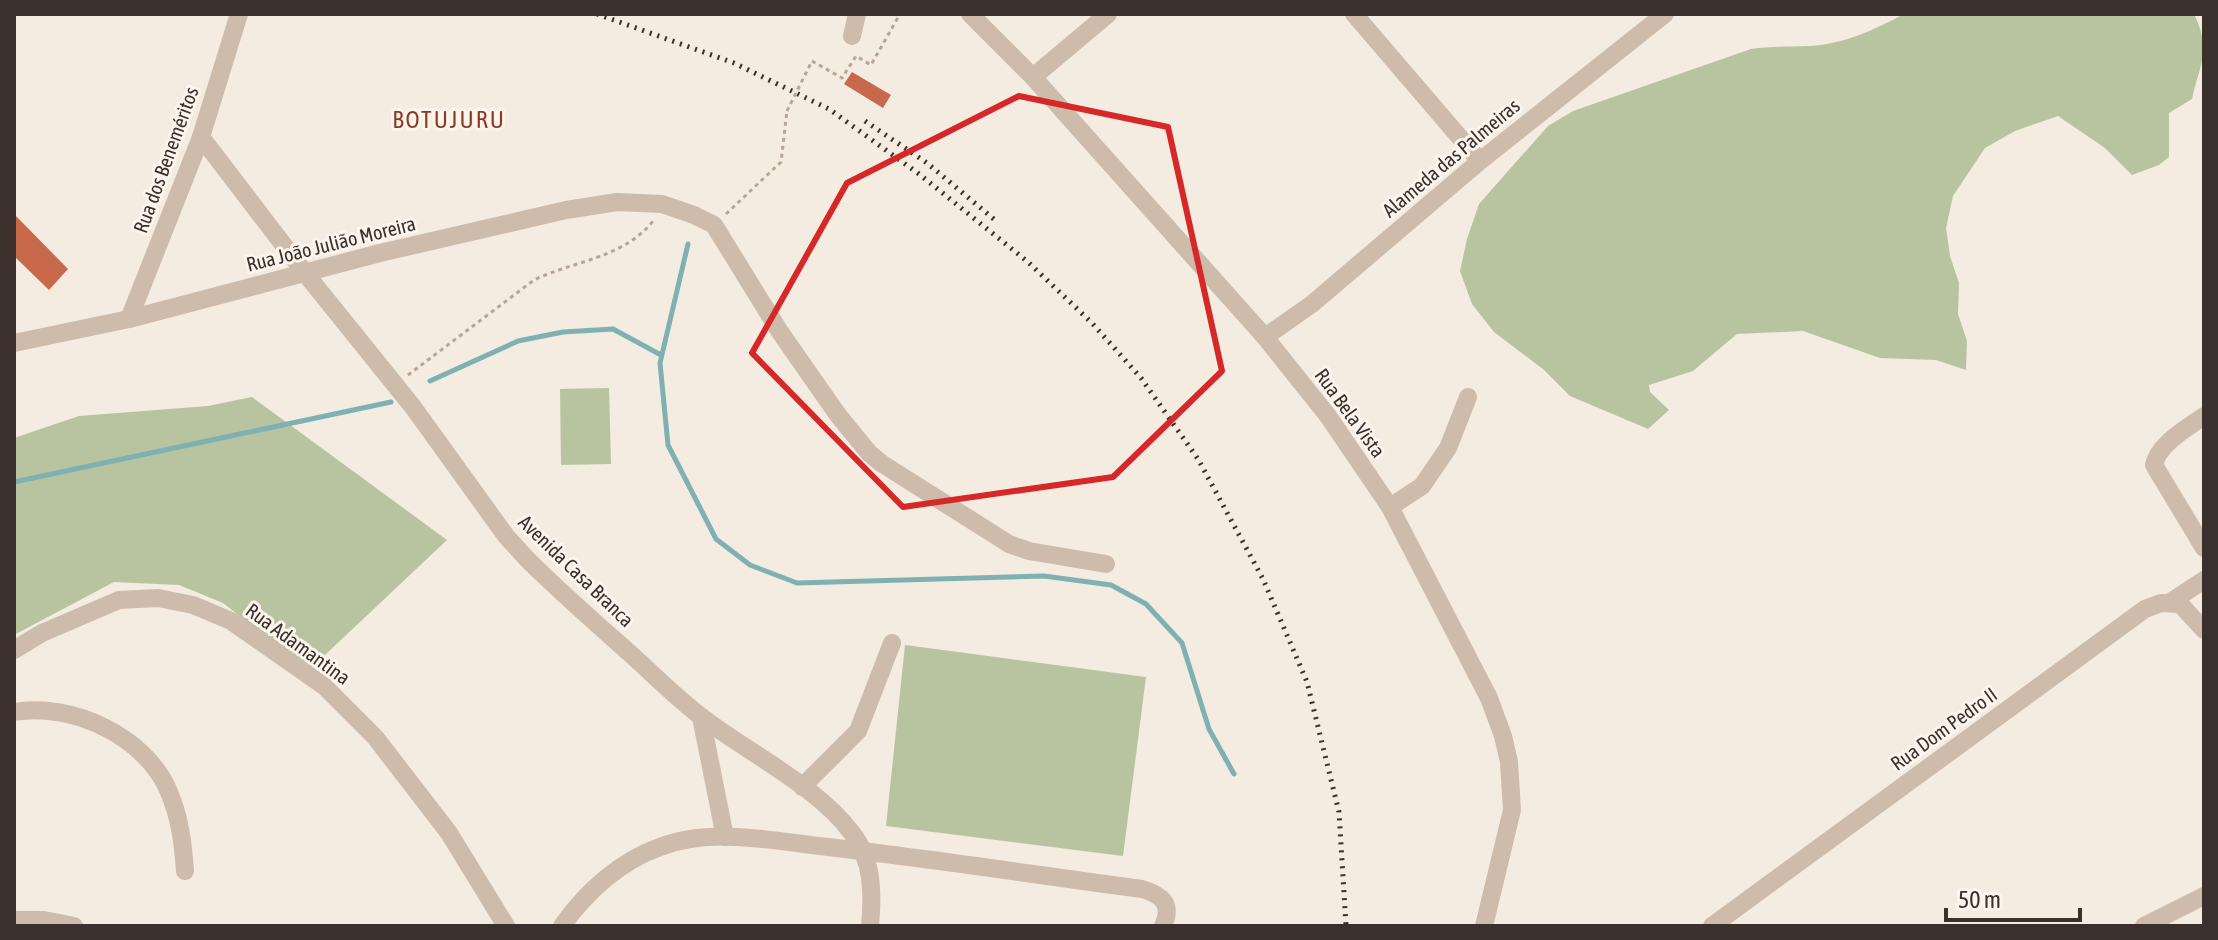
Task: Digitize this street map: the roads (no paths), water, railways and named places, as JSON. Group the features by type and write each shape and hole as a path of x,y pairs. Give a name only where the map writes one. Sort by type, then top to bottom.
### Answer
{"street":[{"name":"Rua dos Beneméritos","path":"129,319 201,137 239,14"},
{"path":"852,36 857,14"},
{"name":"Rua Bela Vista","path":"970,14 1033,77 1265,337 1328,416 1390,507 1489,698 1509,762 1512,810 1484,926"},
{"path":"1033,77 1108,14"},
{"path":"1354,14 1480,161"},
{"name":"Alameda das Palmeiras","path":"1265,337 1312,304 1480,161 1665,14"},
{"name":"Avenida Casa Branca","path":"201,137 395,385 506,536 527,559 701,717 802,787 838,816 864,851 872,900 870,926"},
{"name":"Rua João Julião Moreira","path":"14,343 129,319 380,253 566,210 617,202 662,204 687,211 714,225 780,332 838,415 869,453 1009,544 1029,551 1106,564"},
{"path":"1390,507 1422,486 1448,448 1468,397"},
{"path":"2204,416 2165,446 2154,465 2204,548"},
{"name":"Rua Dom Pedro II","path":"1712,926 2145,609 2169,603 2204,580"},
{"name":"Rua Adamantina","path":"14,650 42,633 119,600 158,598 193,605 231,621 324,686 375,737 449,833 506,926"},
{"path":"2169,603 2180,604 2204,630"},
{"path":"802,787 858,731 892,643"},
{"path":"14,712 60,711 90,720 116,734 143,756 168,790 182,830 185,871"},
{"path":"701,717 725,837"},
{"path":"562,926 577,904 633,859 661,846 725,837 864,851 1142,889 1159,894 1167,904 1168,915 1163,926"},
{"path":"2144,926 2204,896"},
{"path":"14,920 44,920 74,926"}],"waterway":[{"path":"688,244 660,363 668,445 716,539 750,565 797,583 1044,576 1111,585 1146,604 1182,643 1209,729 1234,774"},
{"path":"430,381 518,341 563,332 613,329 661,355"},
{"path":"14,482 391,402"}],"railway":[{"path":"597,14 734,63 829,109 919,174 1028,262 1092,323 1141,378 1198,459 1263,579 1307,682 1339,812 1346,926"},
{"path":"865,121 927,163 995,220"}],"district":[{"name":"BOTUJURU","path":"449,120"}]}
